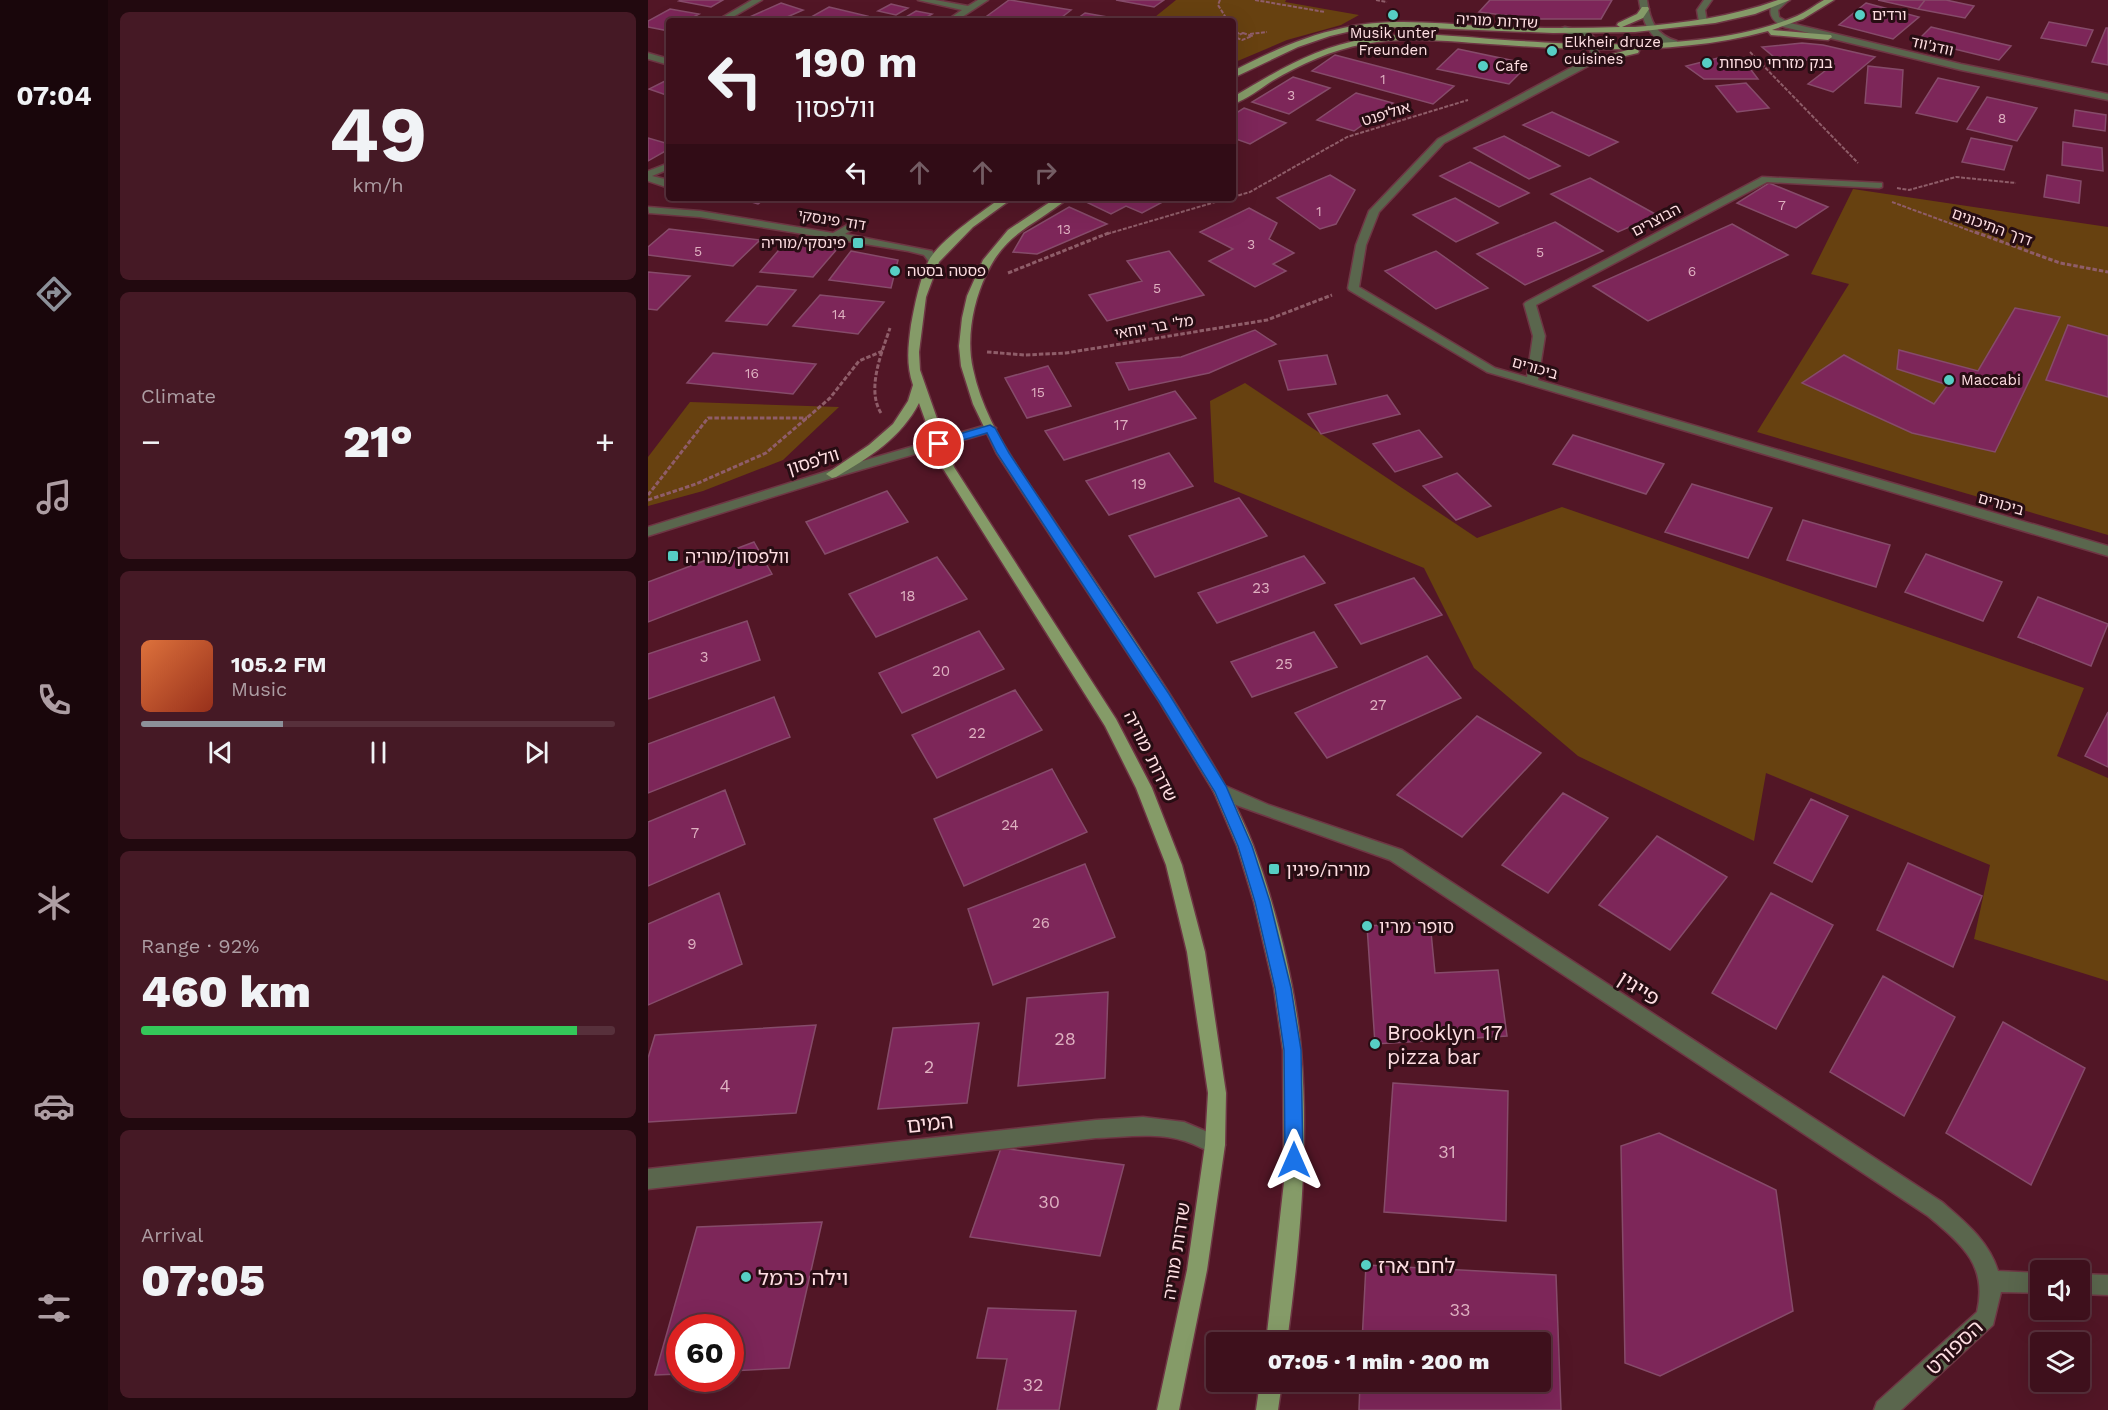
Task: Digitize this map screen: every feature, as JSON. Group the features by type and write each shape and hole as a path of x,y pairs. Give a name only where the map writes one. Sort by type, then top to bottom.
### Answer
{"main road":[{"name":"שדרות מוריה","path":"1236,74 1300,43 1360,27 1406,25 1565,30 1650,27 1703,22 1750,13 1785,0"},
{"path":"1750,33 1785,23 1816,10 1830,0"},
{"path":"1606,29 1629,23 1640,16 1644,4"},
{"path":"1592,61 1674,43 1750,33 1802,33 1828,37"},
{"name":"שדרות מוריה","path":"1236,99 1307,58 1343,45 1364,41 1419,38 1594,46 1674,43"},
{"name":"שדרות מוריה","path":"1004,201 969,225 934,261 921,297 914,341 914,370 948,466 1111,723 1144,788 1174,866 1196,952 1217,1093 1215,1145 1197,1270 1168,1410"},
{"name":"שדרות מוריה","path":"1058,201 1033,215 1009,234 984,264 972,293 965,338 968,374 1003,453 1164,698 1221,790 1245,846 1262,902 1283,988 1292,1050 1294,1182 1278,1332"},
{"path":"832,474 874,448 900,426 916,402 919,385"},
{"path":"1267,1410 1270,1392"}],"street":[{"path":"725,18 758,0"},
{"path":"922,0 969,9"},
{"path":"955,18 984,0"},
{"path":"1703,22 1701,10 1708,0"},
{"path":"1785,0 1774,9 1778,21 1785,23"},
{"path":"1644,4 1650,27 1658,37 1674,43"},
{"name":"וודג'ווד","path":"1785,23 1828,37 2108,98"},
{"path":"1353,288 1361,245 1374,211 1441,141 1592,61 1595,53 1594,46 1587,35 1565,30"},
{"path":"651,57 666,50"},
{"path":"651,57 666,61"},
{"path":"648,176 666,167"},
{"path":"648,176 666,181"},
{"name":"הבוצרים","path":"1532,382 1539,336 1530,304 1765,179 1879,185"},
{"path":"648,210 665,201"},
{"name":"דוד פינסקי","path":"648,210 700,214 922,250 928,253 934,261"},
{"path":"836,236 856,223"},
{"name":"ביכורים","path":"1353,288 1491,370 2108,551"},
{"name":"וולפסון","path":"648,532 832,474 990,428"},
{"name":"פייגין","path":"1221,790 1246,804 1366,842 1396,855 1935,1209 1973,1243 1985,1260 1991,1281"},
{"name":"המים","path":"648,1179 1096,1129 1159,1126 1180,1129 1215,1145"},
{"path":"1991,1281 2030,1283"},
{"name":"הספורט","path":"1886,1410 1986,1318 1992,1301 1991,1281"},
{"path":"2090,1284 2108,1285"}],"path":[{"path":"1220,0 1218,6 1225,18"},
{"path":"1255,0 1332,13"},
{"name":"דרך התיכונים","path":"1748,49 1879,185 1888,201 2060,263 2108,272"},
{"name":"אוליפנט","path":"1236,196 1250,192 1347,137 1470,99"},
{"path":"1879,185 1909,190 1956,177 2016,183"},
{"path":"972,293 983,292 989,281 1121,228 1218,201"},
{"name":"מל' בר יוחאי","path":"965,338 984,337 987,352 1025,355 1066,353 1267,320 1353,288"},
{"path":"648,500 696,484 766,453 839,389 859,361 883,351"},
{"path":"648,495 708,418 808,418"}],"shaded area":[{"path":"1176,0 1286,0 1285,2 1359,15 1341,25 1287,40 1236,62 1236,18 1154,18"},
{"name":"Maccabi","path":"1853,189 2108,227 2108,535 1757,432 1849,284 1811,274"},
{"path":"1245,383 1477,538 1562,507 2084,688 2057,756 2108,778 2108,981 1974,939 1990,865 1766,773 1754,841 1578,756 1474,668 1424,568 1214,482 1210,401"},
{"path":"690,402 839,407 783,460 703,491 648,506 648,457"}],"building":[{"path":"723,0 711,7 679,1"},
{"path":"1009,0 1071,10 1061,18 987,16"},
{"path":"1116,0 1164,0 1154,7"},
{"path":"1490,0 1612,0 1601,19 1534,19 1479,12"},
{"path":"1878,0 1925,0 1918,9"},
{"path":"1925,0 1946,0 1974,6 1965,18 1918,9"},
{"path":"781,3 803,10 785,18 747,18"},
{"path":"1866,3 1919,17 1893,39 1839,25"},
{"path":"891,4 908,8 896,15 878,11"},
{"path":"829,7 867,16 863,18 809,18"},
{"path":"670,9 699,14 692,18 666,18 666,30 648,27 648,21"},
{"path":"916,11 932,14 925,18 904,18"},
{"path":"1085,13 1113,18 1078,18"},
{"path":"2049,22 2093,30 2086,46 2041,38"},
{"path":"1931,27 2011,46 1999,60 1918,40"},
{"path":"2106,28 2108,28 2108,65 2092,62"},
{"path":"1802,43 1823,45 1875,57 1833,92 1808,84 1834,64 1816,60 1780,62 1762,47"},
{"name":"Cafe","path":"1458,49 1529,64 1509,84 1437,69"},
{"path":"1335,55 1454,86 1433,104 1312,71"},
{"path":"1722,57 1742,58 1758,79 1704,79 1686,66"},
{"path":"1868,66 1903,70 1901,107 1865,103"},
{"path":"1293,77 1330,88 1289,114 1252,102"},
{"path":"1938,78 1979,87 1957,122 1916,113"},
{"path":"666,80 666,95 649,89"},
{"path":"1746,83 1769,108 1737,112 1716,86"},
{"path":"1356,93 1393,103 1354,131 1317,120"},
{"path":"1987,97 2037,108 2017,141 1967,129"},
{"path":"1244,108 1286,123 1250,144 1236,139 1236,113"},
{"path":"2075,110 2106,115 2105,131 2073,126"},
{"path":"1552,112 1618,142 1589,156 1523,125"},
{"path":"1504,136 1560,166 1529,179 1474,148"},
{"path":"648,138 666,143 666,151 648,161"},
{"path":"1971,138 2012,146 2004,170 1962,162"},
{"path":"2063,142 2102,148 2103,171 2062,165"},
{"path":"1470,162 1529,193 1499,207 1440,176"},
{"path":"1330,175 1355,190 1336,224 1320,229 1277,198"},
{"path":"2047,175 2081,181 2079,203 2044,197"},
{"path":"1590,178 1657,215 1618,232 1551,194"},
{"path":"1769,183 1828,207 1796,228 1737,203"},
{"path":"1455,198 1498,223 1456,242 1413,215"},
{"path":"1084,201 1164,201 1142,213 1126,206 1111,214"},
{"path":"1069,207 1107,224 1037,254 1013,252 1024,233"},
{"path":"1249,208 1277,223 1269,239 1294,253 1273,264 1286,271 1255,287 1209,261 1233,249 1200,232"},
{"path":"1555,222 1603,251 1525,285 1477,254"},
{"path":"1732,224 1788,255 1648,321 1593,286"},
{"path":"669,229 760,240 733,266 648,255 648,247"},
{"path":"784,244 837,249 813,277 760,272"},
{"path":"851,251 898,260 891,288 829,280"},
{"path":"1169,251 1204,295 1107,321 1089,295 1142,281 1127,261"},
{"path":"1436,251 1488,288 1436,309 1385,271"},
{"path":"648,272 690,276 657,310 648,309"},
{"path":"757,286 796,290 767,325 726,321"},
{"path":"820,295 884,302 858,334 793,326"},
{"path":"2015,308 2060,317 1995,452 1912,433 1802,383 1844,355 1934,404 1948,385 1897,369 1899,350 1978,371"},
{"path":"2068,325 2108,336 2108,397 2046,380"},
{"path":"1255,330 1276,344 1209,373 1129,390 1116,363 1181,357"},
{"path":"713,353 816,364 793,394 687,383"},
{"path":"1327,355 1336,384 1288,390 1279,361"},
{"path":"1048,366 1071,406 1027,418 1005,378"},
{"path":"1175,391 1196,418 1064,460 1045,431"},
{"path":"1387,395 1400,414 1321,434 1308,414"},
{"path":"1419,430 1442,457 1395,472 1373,444"},
{"path":"1573,435 1664,464 1646,494 1553,464"},
{"path":"1169,453 1193,486 1109,515 1086,481"},
{"path":"1457,473 1491,506 1456,520 1423,486"},
{"path":"1692,484 1772,508 1748,558 1665,532"},
{"path":"887,491 908,522 825,554 806,522"},
{"path":"1239,498 1267,536 1155,577 1129,536"},
{"path":"1803,520 1890,545 1876,587 1787,560"},
{"path":"754,542 772,574 648,622 648,582"},
{"path":"1926,554 2002,582 1983,621 1905,592"},
{"path":"1304,556 1325,583 1217,623 1198,593"},
{"path":"937,557 967,599 876,637 849,594"},
{"path":"1414,578 1442,615 1361,644 1335,605"},
{"path":"2038,597 2108,624 2091,666 2018,637"},
{"path":"747,621 760,660 648,699 648,654"},
{"path":"979,631 1004,669 902,713 879,673"},
{"path":"1314,632 1337,667 1252,697 1231,662"},
{"path":"1427,656 1461,698 1327,758 1295,713"},
{"path":"1015,690 1042,730 937,778 912,735"},
{"path":"774,697 790,737 648,793 648,744"},
{"path":"2108,712 2108,767 2085,756"},
{"path":"1477,716 1541,753 1462,837 1397,795"},
{"path":"1052,769 1087,832 964,886 934,819"},
{"path":"725,790 745,844 648,886 648,822"},
{"path":"1563,793 1608,818 1548,893 1502,865"},
{"path":"1811,799 1848,816 1812,882 1774,863"},
{"path":"1657,836 1727,877 1670,950 1599,905"},
{"path":"1908,863 1982,896 1953,967 1877,930"},
{"path":"1085,864 1115,937 993,985 968,909"},
{"path":"719,893 742,964 648,1005 648,924"},
{"path":"1771,893 1833,925 1776,1029 1712,993"},
{"path":"1430,922 1435,973 1498,970 1507,1036 1375,1044 1367,926"},
{"path":"1883,976 1955,1017 1904,1116 1830,1072"},
{"path":"1108,992 1105,1078 1018,1086 1027,998"},
{"path":"2003,1022 2085,1068 2031,1185 1946,1133"},
{"path":"979,1023 967,1103 878,1109 893,1028"},
{"path":"816,1025 796,1113 648,1122 648,1058 655,1035"},
{"path":"1393,1083 1508,1091 1506,1221 1384,1212"},
{"path":"1659,1133 1776,1190 1793,1311 1660,1376 1625,1363 1621,1146"},
{"path":"1001,1148 1124,1165 1100,1256 970,1237"},
{"name":"וילה כרמל","path":"822,1222 789,1368 744,1370 744,1314 672,1314 697,1227"},
{"path":"1366,1265 1556,1275 1561,1410 1359,1410 1360,1392 1551,1392 1551,1332 1363,1332"},
{"path":"988,1308 1076,1311 1059,1410 997,1410 1007,1359 977,1358"},
{"name":"וילה כרמל","path":"666,1336 666,1375 655,1375"}],"place":[{"name":"Musik unter Freunden","path":"1393,15"},
{"name":"ורדים","path":"1860,15"},
{"name":"Elkheir druze cuisines","path":"1552,51"},
{"name":"בנק מזרחי טפחות","path":"1707,63"},
{"name":"Cafe","path":"1483,66"},
{"name":"פינסקי/מוריה","path":"858,243"},
{"name":"פסטה בסטה","path":"895,271"},
{"name":"Maccabi","path":"1949,380"},
{"name":"וולפסון/מוריה","path":"673,556"},
{"name":"מוריה/פיגין","path":"1274,869"},
{"name":"סופר מריו","path":"1367,926"},
{"name":"Brooklyn 17 pizza bar","path":"1375,1044"},
{"name":"לחם ארז","path":"1366,1265"},
{"name":"וילה כרמל","path":"746,1277"}],"route":[{"path":"939,444 990,428 1003,453 1164,698 1221,790 1245,846 1262,902 1283,988 1292,1050 1294,1160"}]}
